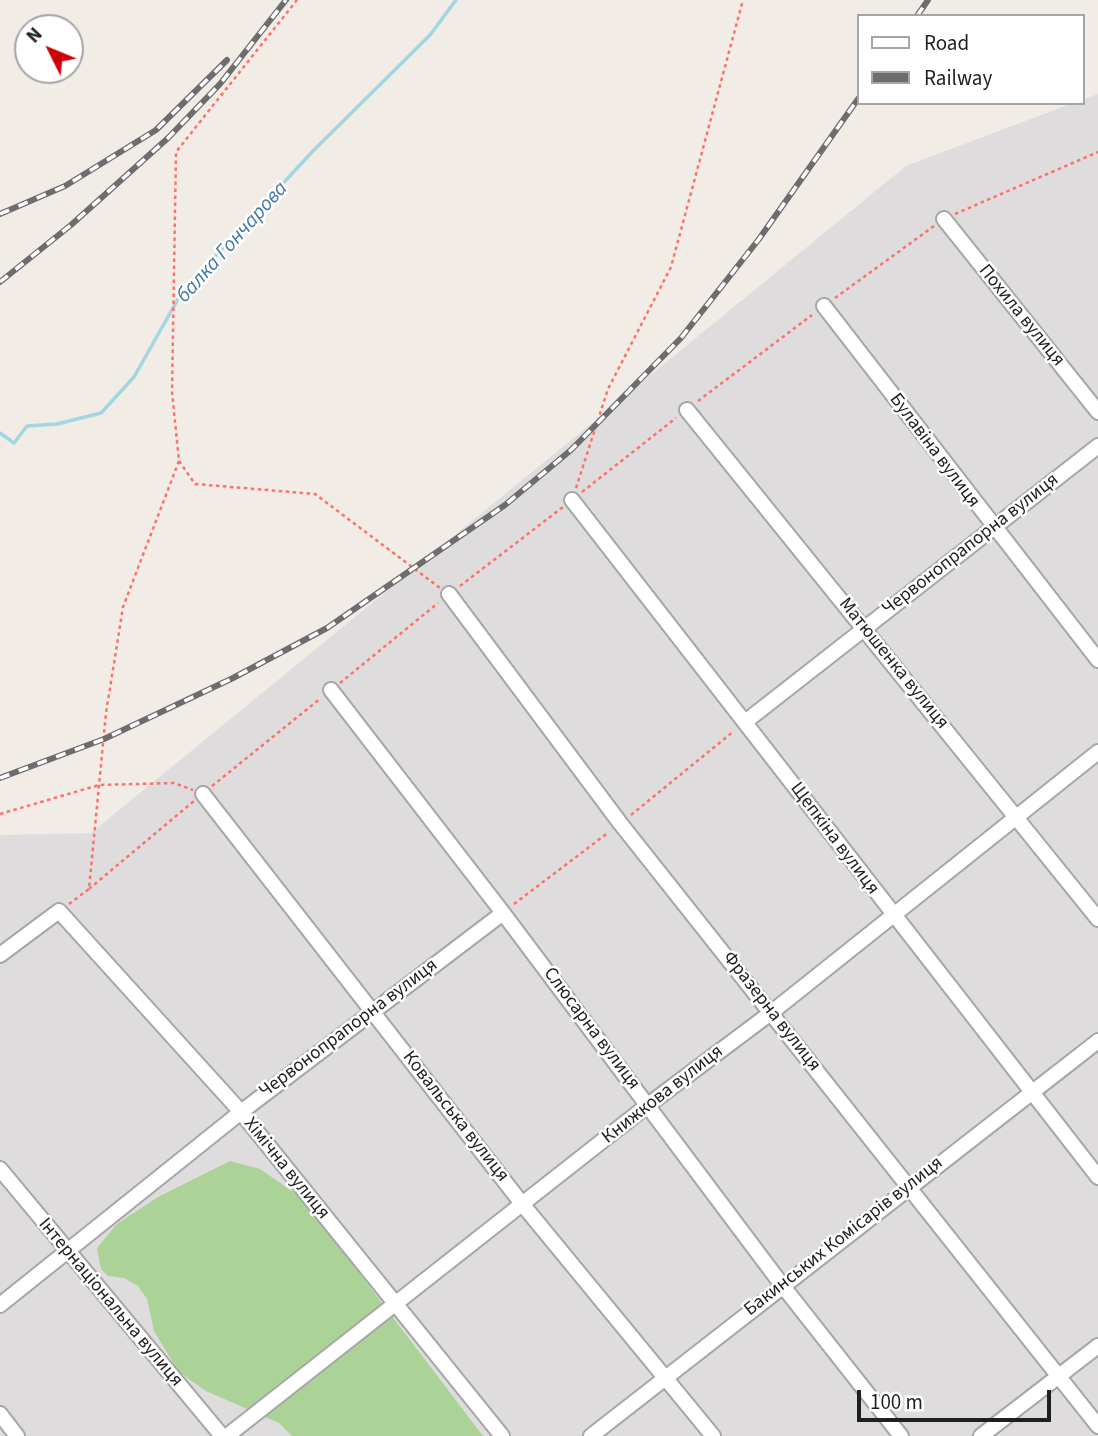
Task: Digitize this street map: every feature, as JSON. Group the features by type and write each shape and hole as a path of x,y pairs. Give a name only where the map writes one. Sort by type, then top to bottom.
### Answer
{"street":[{"name":"Похила вулиця","path":"944,219 1098,412"},
{"name":"Булавіна вулиця","path":"824,306 993,528 1098,660"},
{"name":"Матюшенка вулиця","path":"687,410 1098,919"},
{"name":"Червонопрапорна вулиця","path":"745,722 1098,446"},
{"name":"Щепкіна вулиця","path":"572,500 892,916 1098,1177"},
{"name":"Фразерна вулиця","path":"449,594 620,823 1098,1426"},
{"name":"Слюсарна вулиця","path":"331,690 503,912 782,1285 901,1436"},
{"name":"Книжкова вулиця","path":"227,1436 648,1105 772,1012 1098,752"},
{"name":"Ковальська вулиця","path":"202,794 523,1205 713,1436"},
{"path":"0,955 59,911"},
{"name":"Хімічна вулиця","path":"59,911 241,1112 502,1436"},
{"name":"Червонопрапорна вулиця","path":"0,1304 241,1112 503,912"},
{"name":"Бакинських Комісарів вулиця","path":"592,1436 782,1285 1098,1041"},
{"name":"Інтернаціональна вулиця","path":"0,1168 222,1436"},
{"path":"981,1436 1098,1346"},
{"path":"0,1414 17,1436"}],"path":[{"path":"297,0 176,152 172,392 180,461 195,484 315,494 449,594"},
{"path":"572,500 608,389 671,267 743,0"},
{"path":"59,911 89,890 99,785 122,607 180,461"},
{"path":"0,814 99,785 174,783 202,794"}],"shaded area":[{"path":"1098,94 1098,1436 0,1436 0,835 91,833 906,166 1068,105 1084,105 1084,99"}],"green space":[{"path":"230,1161 260,1169 302,1198 483,1436 292,1436 279,1423 206,1391 179,1372 154,1331 147,1299 138,1286 124,1278 108,1276 101,1269 97,1248 117,1224 158,1197"}],"waterway":[{"name":"балка Гончарова","path":"0,433 14,443 27,426 57,424 101,413 134,377 182,292 313,151 430,35 456,0"}],"railway":[{"path":"0,282 71,225 168,138 220,84 286,0"},
{"path":"918,14 928,0"},
{"path":"0,214 65,186 156,130 227,60"},
{"path":"0,778 104,739 233,678 327,628 505,505 571,450 681,338 759,239 856,102"}]}
